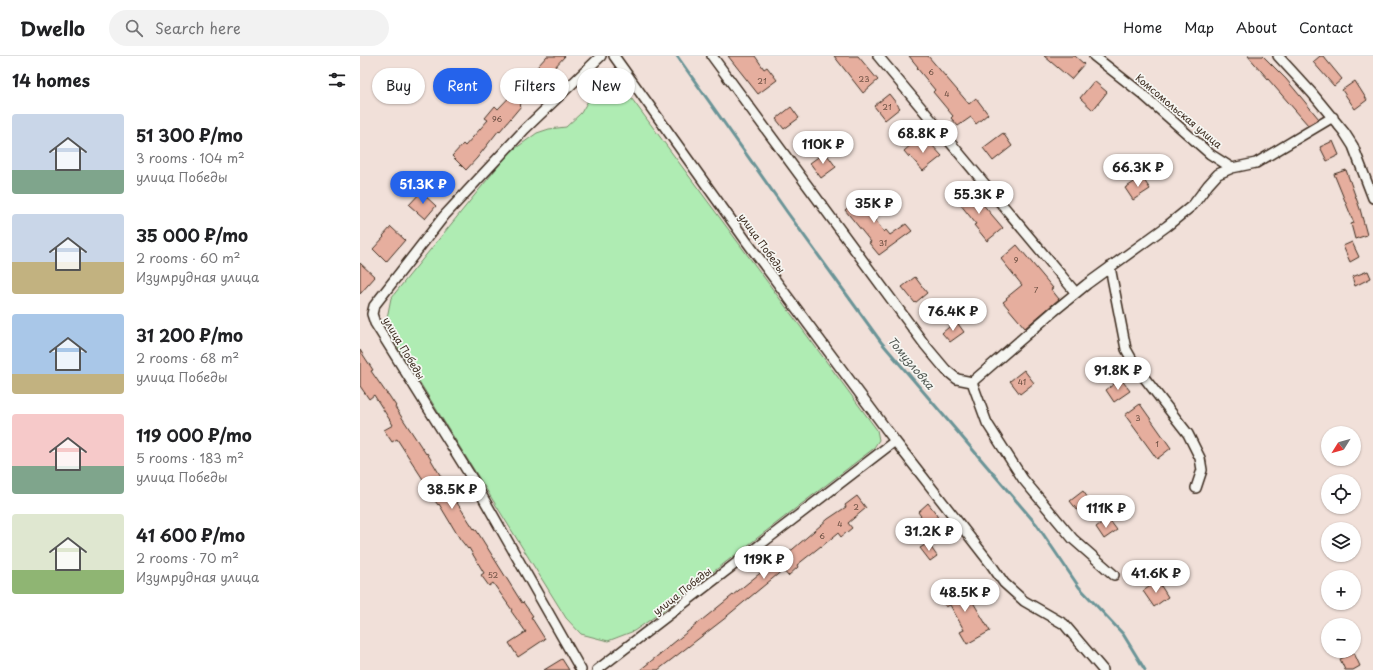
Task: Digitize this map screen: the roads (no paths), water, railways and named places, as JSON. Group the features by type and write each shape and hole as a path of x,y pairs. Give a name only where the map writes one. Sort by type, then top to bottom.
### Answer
{"street":[{"name":"улица Победы","path":"581,670 473,480 375,324 372,314 374,306 444,216 525,129 601,56"},
{"name":"улица Победы","path":"614,56 747,242 895,441 1004,583 1024,601 1064,624 1103,670"},
{"path":"712,56 925,345 946,370 957,379 972,382"},
{"path":"878,56 1076,293"},
{"name":"Комсомольская улица","path":"1094,56 1141,93 1210,154 1232,168"},
{"path":"1278,56 1333,117 1353,146 1373,198"},
{"path":"972,382 1076,293 1193,205 1218,174 1232,168 1256,162 1333,117"},
{"path":"1110,267 1126,349 1136,367 1188,434 1200,458 1202,470 1196,488"},
{"path":"972,382 987,423 1023,479 1073,539 1114,575"},
{"name":"улица Победы","path":"597,670 895,441"}],"waterway":[{"name":"Томузловка","path":"677,56 881,342 1037,525 1079,587 1123,634 1145,670"}]}
